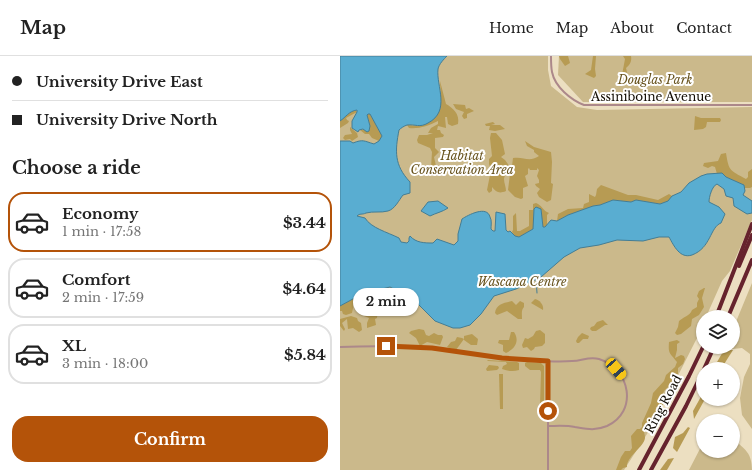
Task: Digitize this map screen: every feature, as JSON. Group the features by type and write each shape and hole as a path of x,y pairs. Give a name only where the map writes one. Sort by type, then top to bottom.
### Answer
{"highway":[{"path":"719,310 752,224"},
{"path":"719,310 752,235"},
{"path":"731,310 752,260"},
{"name":"Ring Road","path":"639,470 686,383 700,354"},
{"name":"Ring Road","path":"651,470 696,386"}],"street":[{"name":"Assiniboine Avenue","path":"551,56 552,72 557,84 573,100 584,105 752,105"},
{"path":"340,346 403,346 432,348 502,358 548,361 572,361 585,358 598,358 611,364 616,369 624,381 626,392 625,404 617,419 607,426 592,430 574,426 548,426"},
{"path":"548,361 548,470"}],"green space":[{"name":"Wascana Centre","path":"340,56 548,56 548,70 551,86 577,107 597,110 752,107 752,220 730,271 722,281 709,310 696,310 696,340 654,423 624,470 340,470"},
{"name":"Douglas Park","path":"559,56 752,56 752,102 583,102 558,75"},
{"path":"752,283 752,429 742,415 740,398 744,377 750,364 750,354 740,348 740,312"},
{"path":"740,445 749,455 752,464 752,470 689,470 696,456 696,458 740,458"}],"shaded area":[{"path":"559,56 568,56 570,63 565,66"},
{"path":"593,56 596,56 596,76 594,78 585,74 591,70"},
{"path":"623,56 631,56 629,66 626,68 628,76 626,78 622,75 625,59"},
{"path":"440,81 446,104 457,114 458,124 452,126 448,124 447,117 445,117 446,128 438,126 437,130 440,130 444,135 443,137 435,138 435,148 439,152 434,157 435,168 431,168 432,152 430,148 418,143 417,140 419,135 433,133 428,133 431,128 438,124 438,121 427,126 416,128 409,128 407,125 420,126 440,104"},
{"path":"453,104 465,105 466,109 469,108 474,111 467,114 467,118 464,119 462,116 464,112 456,109"},
{"path":"355,110 357,112 346,118 349,121 348,123 340,128 340,121 347,114"},
{"path":"368,114 370,114 382,136 379,141 360,130 364,130 370,126"},
{"path":"695,116 701,118 720,118 721,120 720,122 707,122 706,127 703,129 694,130"},
{"path":"493,122 495,124 491,125 500,125 505,129 495,131 489,130 490,126 486,126 485,124"},
{"path":"350,127 357,133 358,137 352,141 350,139 345,140 343,138 345,135 352,134"},
{"path":"491,133 496,133 502,140 505,154 501,157 510,167 512,166 513,158 532,159 539,156 534,152 534,150 527,146 525,141 534,147 551,152 551,183 553,184 551,200 547,202 539,197 537,193 540,189 535,184 539,183 537,176 539,170 537,168 537,170 528,169 528,174 525,176 528,186 523,188 523,198 521,199 515,197 508,190 509,173 504,179 506,191 498,192 492,187 492,191 489,193 487,190 491,170 489,159 492,156 490,138"},
{"path":"726,153 729,167 737,174 746,179 748,177 748,172 752,169 752,187 745,188 744,185 726,177 722,173 717,174 715,167 712,166 708,168 703,166 704,163 718,161 721,154"},
{"path":"601,185 628,195 636,195 658,200 669,194 672,196 668,201 660,204 636,200 631,202 613,200 568,215 557,221 558,214 568,209 583,208 584,204 589,202 589,194 595,197 597,189"},
{"path":"536,203 549,213 547,215 547,226 543,227 541,209 534,209 533,229 519,237 515,236 512,232 513,216 516,213 517,231 529,226 529,210 533,210 533,204"},
{"path":"705,288 702,298 704,307 702,310 696,310 696,317 692,319 691,326 681,334 677,335 675,333 679,321 697,307 699,299 697,296 699,291"},
{"path":"372,292 372,300 357,301 354,303 352,313 346,315 340,311 340,306 362,294"},
{"path":"535,299 541,303 543,310 531,303"},
{"path":"512,301 516,305 520,301 524,303 522,319 518,319 507,311 497,315 495,313 497,308 503,303"},
{"path":"379,304 377,318 375,319 376,325 367,328 369,318 364,316 370,310 368,309"},
{"path":"351,316 357,318 361,323 362,330 359,332 353,328 348,329 347,319 342,323 345,329 344,331 340,326 340,319"},
{"path":"603,320 608,325 605,325 596,331 592,331 590,329 597,322"},
{"path":"419,329 424,330 426,335 429,336 434,333 442,335 443,337 440,345 427,342 420,346 416,338 409,333"},
{"path":"540,330 545,334 545,343 542,346 535,347 531,351 527,347 523,348 522,345 525,338 528,339 533,336 536,331"},
{"path":"511,332 514,332 516,335 516,344 506,353 503,351 503,345 498,343 499,340 509,340"},
{"path":"582,333 589,336 588,339 583,339 577,343 576,341 578,337"},
{"path":"472,334 478,339 477,345 471,345 464,340 464,336"},
{"path":"457,337 464,339 456,350 447,347 451,342 455,341"},
{"path":"677,340 680,342 677,344 675,358 681,355 684,356 685,359 683,364 678,368 678,374 674,376 674,382 672,385 667,388 663,394 663,405 656,407 654,421 644,431 645,438 642,445 629,460 627,467 621,470 616,470 625,451 630,451 632,448 631,436 637,429 642,427 642,423 651,403 653,393 664,381 666,375 675,367 677,362 670,353 669,342"},
{"path":"722,354 730,354 725,362 717,362"},
{"path":"487,360 517,362 519,363 519,370 504,370 502,369 503,366 507,364 506,362"},
{"path":"525,363 541,363 544,366 544,407 542,408 540,405 541,372 540,370 530,370 525,366"},
{"path":"489,365 498,366 499,368 497,370 487,371 486,369"},
{"path":"499,374 503,374 503,409 500,409"},
{"path":"696,406 701,406 694,419 693,411"},
{"path":"688,427 690,428 677,452 673,448 675,437 683,433"},
{"path":"674,458 667,470 660,470 668,459"}],"water":[{"path":"340,56 447,56 440,63 438,69 441,98 439,112 435,118 428,123 420,126 407,125 399,130 397,145 398,164 410,182 410,193 403,195 390,210 385,212 369,212 357,216 365,218 375,227 399,238 401,242 407,243 410,236 421,242 433,243 437,239 454,245 458,241 458,234 462,219 473,213 481,211 488,213 491,220 491,229 493,231 495,231 496,212 505,214 506,230 519,237 533,229 534,209 536,207 541,209 543,227 545,227 551,220 557,221 568,215 613,200 631,202 636,200 660,204 668,201 672,196 681,192 689,183 707,174 722,173 726,177 744,185 745,191 743,195 752,201 752,213 747,214 734,206 733,198 726,196 724,189 717,184 712,189 709,202 719,207 725,214 721,223 714,229 707,243 698,252 688,256 684,255 678,251 669,237 659,237 643,241 617,240 580,248 564,257 541,277 516,289 494,296 481,314 470,325 460,328 453,328 435,321 414,300 390,287 362,294 340,306 340,141 350,141 353,143 364,141 374,144 379,141 382,136 370,114 367,115 370,126 369,131 367,132 363,129 359,130 358,132 352,128 352,121 357,110 350,113 340,121"},
{"path":"438,201 448,208 430,216 421,211 428,202"}],"waterway":[{"path":"536,278 537,293"}],"route":[{"path":"386,346 432,348 502,358 548,361 548,411"}],"park label":[{"name":"Habitat Conservation Area","path":"462,162"}]}
